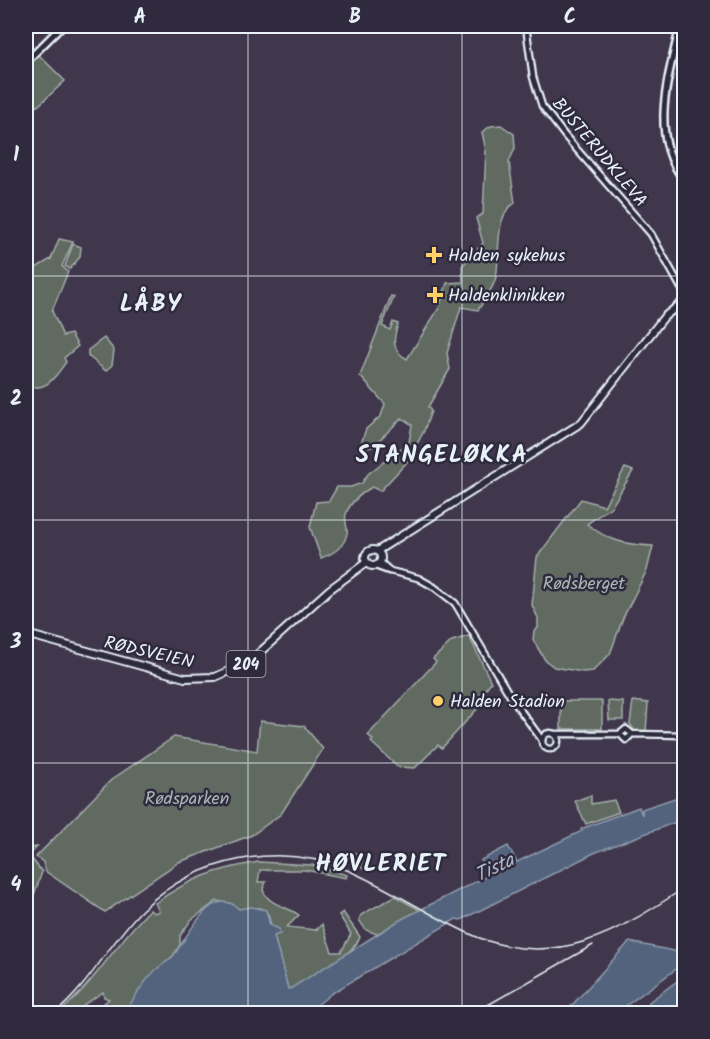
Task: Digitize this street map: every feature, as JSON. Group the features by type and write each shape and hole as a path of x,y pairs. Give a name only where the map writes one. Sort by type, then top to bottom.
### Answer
{"highway":[{"name":"204","path":"367,562 368,552 377,551 580,423 664,317 684,300"},
{"path":"367,562 378,564 381,556 377,551"},
{"name":"RØDSVEIEN","path":"26,634 164,673 192,679 209,678 230,672 249,662 314,603 367,562"}],"main road":[{"path":"26,62 62,26"},
{"path":"680,26 665,103 665,140 668,152 684,180"}],"street":[{"name":"BUSTERUDKLEVA","path":"526,26 533,77 542,106 565,136 646,227 679,286"},
{"path":"679,286 684,293"},
{"path":"679,286 684,300"},
{"path":"378,564 390,571 427,583 455,603 512,699 542,740 543,746 550,750 556,746 558,740 555,734"},
{"path":"531,726 555,734 620,734 626,729 632,734 684,735"},
{"path":"542,740 547,733"},
{"path":"558,740 570,734"}],"green space":[{"path":"39,55 65,81 39,105 26,113 26,69"},
{"path":"501,125 514,134 515,148 509,162 515,203 503,217 493,286 478,310 461,307 447,353 450,369 428,407 431,411 424,431 407,462 380,491 372,487 353,502 346,514 347,533 344,542 334,552 321,558 310,527 316,502 329,501 337,487 351,487 362,483 368,474 409,442 412,425 402,418 372,447 359,449 366,429 381,416 385,404 360,376 391,296 394,297 382,326 390,330 393,322 398,324 395,335 396,348 407,359 439,308 447,283 463,282 462,266 483,243 476,218 483,214 486,151 482,132 491,126"},
{"path":"59,239 73,242 62,266 68,272 52,311 63,336 71,334 78,346 64,358 66,362 49,382 39,387 26,386 26,289 34,269 51,259"},
{"path":"73,244 81,247 80,257 70,269 65,266"},
{"path":"104,338 114,350 112,365 106,371 88,356 88,350"},
{"name":"Rødsberget","path":"625,468 633,471 612,506 587,524 618,541 653,546 647,570 623,618 610,654 593,671 583,672 554,667 545,660 533,640 534,631 538,628 538,618 532,605 537,557 581,499 604,506"},
{"name":"Halden Stadion","path":"469,636 491,682 475,703 479,707 442,748 438,745 415,768 398,767 371,742 373,740 368,735 436,662 433,659 452,641"},
{"path":"561,701 602,701 602,729 561,729"},
{"path":"608,701 623,702 623,720 609,720"},
{"path":"633,701 648,703 646,732 635,731 630,724"},
{"name":"Rødsparken","path":"260,721 304,726 323,749 281,814 252,835 179,862 105,912 45,871 43,862 36,857 111,780 174,737 257,751"},
{"path":"591,795 591,804 614,800 619,812 586,824 575,801"},
{"path":"37,847 29,855 42,872 34,895 26,905 26,849"},
{"path":"357,853 370,869 369,871 343,860 342,854"},
{"path":"259,862 312,865 347,875 346,878 305,870 260,870 258,882 266,882 263,890 269,899 299,915 287,927 316,930 322,924 332,952 341,952 351,934 339,915 343,912 360,937 350,951 307,982 288,989 268,914 260,908 239,909 232,904 217,901 191,920 180,936 180,945 173,956 156,971 125,1013 92,1013 109,999 104,997 103,992 85,1004 78,1013 57,1014 94,977 138,922 150,910 154,913 159,911 155,903 180,887 204,876"},
{"path":"395,896 420,910 377,934 366,930 359,920 361,915"},
{"path":"26,924 31,945 26,950"}],"water":[{"name":"Tista","path":"684,795 684,819 594,853 461,920 456,919 332,993 307,1013 125,1013 144,983 153,972 173,956 200,916 218,903 228,903 239,909 251,907 266,910 270,925 279,929 280,934 274,936 288,989 290,989 400,920 489,875 481,860 508,846 517,862 582,831 581,829 639,807 642,815 642,809"},
{"path":"629,942 684,953 684,963 616,1013 565,1013"},
{"path":"684,976 684,1013 673,1013 661,1006 649,1011 649,1002"}],"railway":[{"path":"54,1014 90,976 131,921 164,891 188,877 239,860 267,856 321,861 364,878 477,937 506,946 534,949 561,947 586,941 611,931 635,919 684,888"},
{"path":"472,1014 593,945"}],"place":[{"name":"Halden sykehus","path":"434,255"},
{"name":"Haldenklinikken","path":"435,295"},
{"name":"Halden Stadion","path":"438,701"}],"district":[{"name":"LÅBY","path":"151,303"},
{"name":"STANGELØKKA","path":"442,454"},
{"name":"HØVLERIET","path":"381,863"}]}
